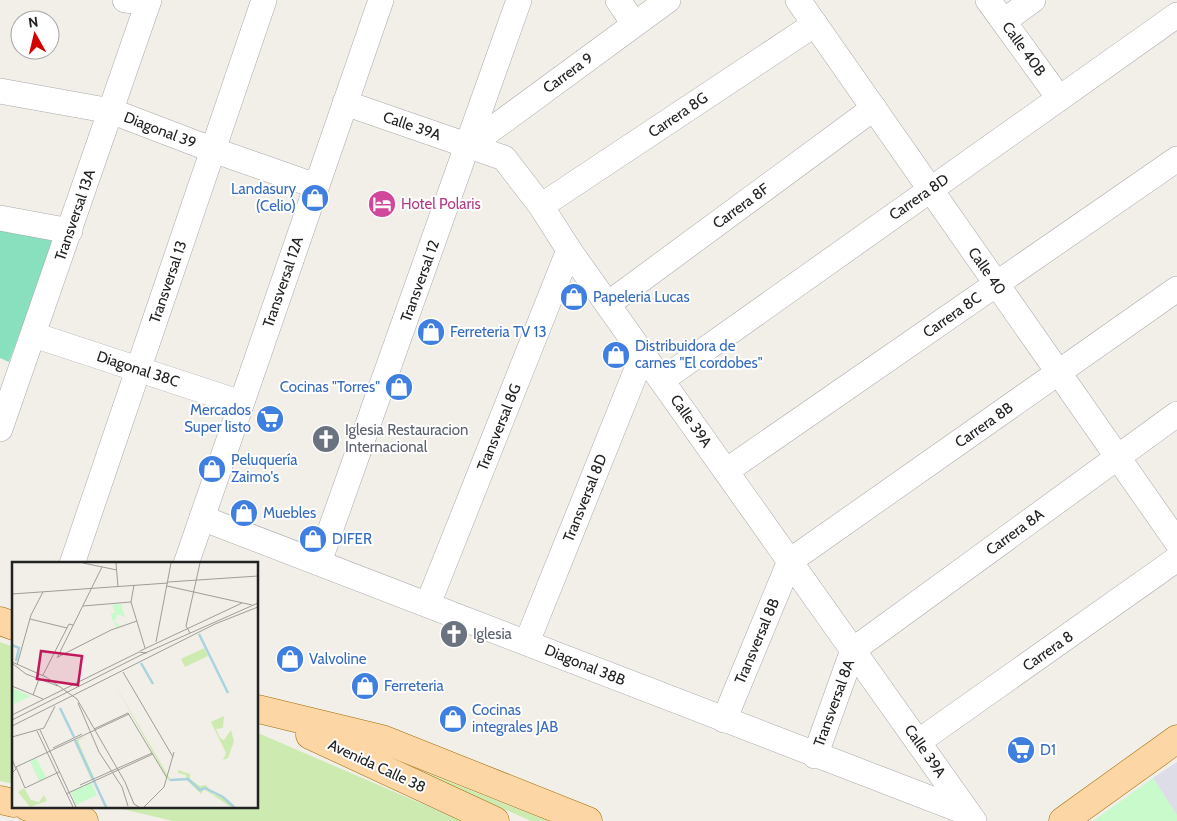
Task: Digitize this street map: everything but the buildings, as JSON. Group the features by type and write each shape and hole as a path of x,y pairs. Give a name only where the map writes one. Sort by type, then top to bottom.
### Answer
{"main road":[{"path":"0,621 12,625"},
{"path":"259,711 382,739 588,821"},
{"name":"Avenida Calle 38","path":"259,711 373,762 495,821"},
{"path":"1063,821 1177,740"},
{"path":"31,808 67,819"}],"street":[{"name":"Transversal 13","path":"73,562 264,0"},
{"name":"Transversal 12A","path":"187,562 381,0"},
{"name":"Transversal 12","path":"319,562 520,0"},
{"path":"618,0 634,24"},
{"name":"Carrera 9","path":"469,146 668,0"},
{"name":"Calle 40","path":"798,0 1177,542"},
{"name":"Calle 40B","path":"988,0 1059,98"},
{"path":"1004,21 1033,0"},
{"name":"Transversal 13A","path":"0,429 8,376 34,336 110,111 141,1"},
{"name":"Carrera 8D","path":"662,380 930,188 1177,15"},
{"name":"Carrera 8G","path":"542,206 815,24"},
{"name":"Diagonal 39","path":"0,91 110,111 212,150 316,186"},
{"name":"Calle 39A","path":"345,103 504,158 542,206 569,250 971,817"},
{"name":"Carrera 8F","path":"608,304 874,108"},
{"name":"Carrera 8C","path":"726,471 1177,159"},
{"path":"0,218 70,231"},
{"name":"Transversal 8G","path":"428,604 569,250"},
{"name":"Carrera 8B","path":"790,561 1177,289"},
{"name":"Diagonal 38C","path":"34,336 241,403"},
{"name":"Transversal 8D","path":"527,642 643,354"},
{"name":"Carrera 8A","path":"853,650 1177,414"},
{"name":"Diagonal 38B","path":"202,518 527,642 971,817"},
{"name":"Carrera 8","path":"918,742 1177,560"},
{"name":"Transversal 8B","path":"724,720 790,561"},
{"name":"Transversal 8A","path":"815,756 853,650"}],"green space":[{"path":"0,229 56,237 9,362 0,358"},
{"path":"0,642 12,646 12,784 0,781"},
{"path":"259,733 462,821 173,821 118,808 259,808"},
{"path":"401,763 548,821 531,821"},
{"path":"1153,778 1177,815 1177,821 1093,821"}],"shaded area":[{"path":"1177,762 1177,815 1153,778"}],"place":[{"name":"Landasury (Celio)","path":"315,198"},
{"name":"Hotel Polaris","path":"382,204"},
{"name":"Papeleria Lucas","path":"574,297"},
{"name":"Ferreteria TV 13","path":"431,332"},
{"name":"Distribuidora de carnes \"El cordobes\"","path":"616,355"},
{"name":"Cocinas \"Torres\"","path":"399,387"},
{"name":"Mercados Super listo","path":"270,419"},
{"name":"Iglesia Restauracion Internacional","path":"326,439"},
{"name":"Peluquería Zaimo's","path":"212,469"},
{"name":"Muebles","path":"244,513"},
{"name":"DIFER","path":"313,539"},
{"name":"Iglesia","path":"454,634"},
{"name":"Valvoline","path":"290,659"},
{"name":"Ferreteria","path":"365,686"},
{"name":"Cocinas integrales JAB","path":"453,719"},
{"name":"D1","path":"1021,750"}]}
